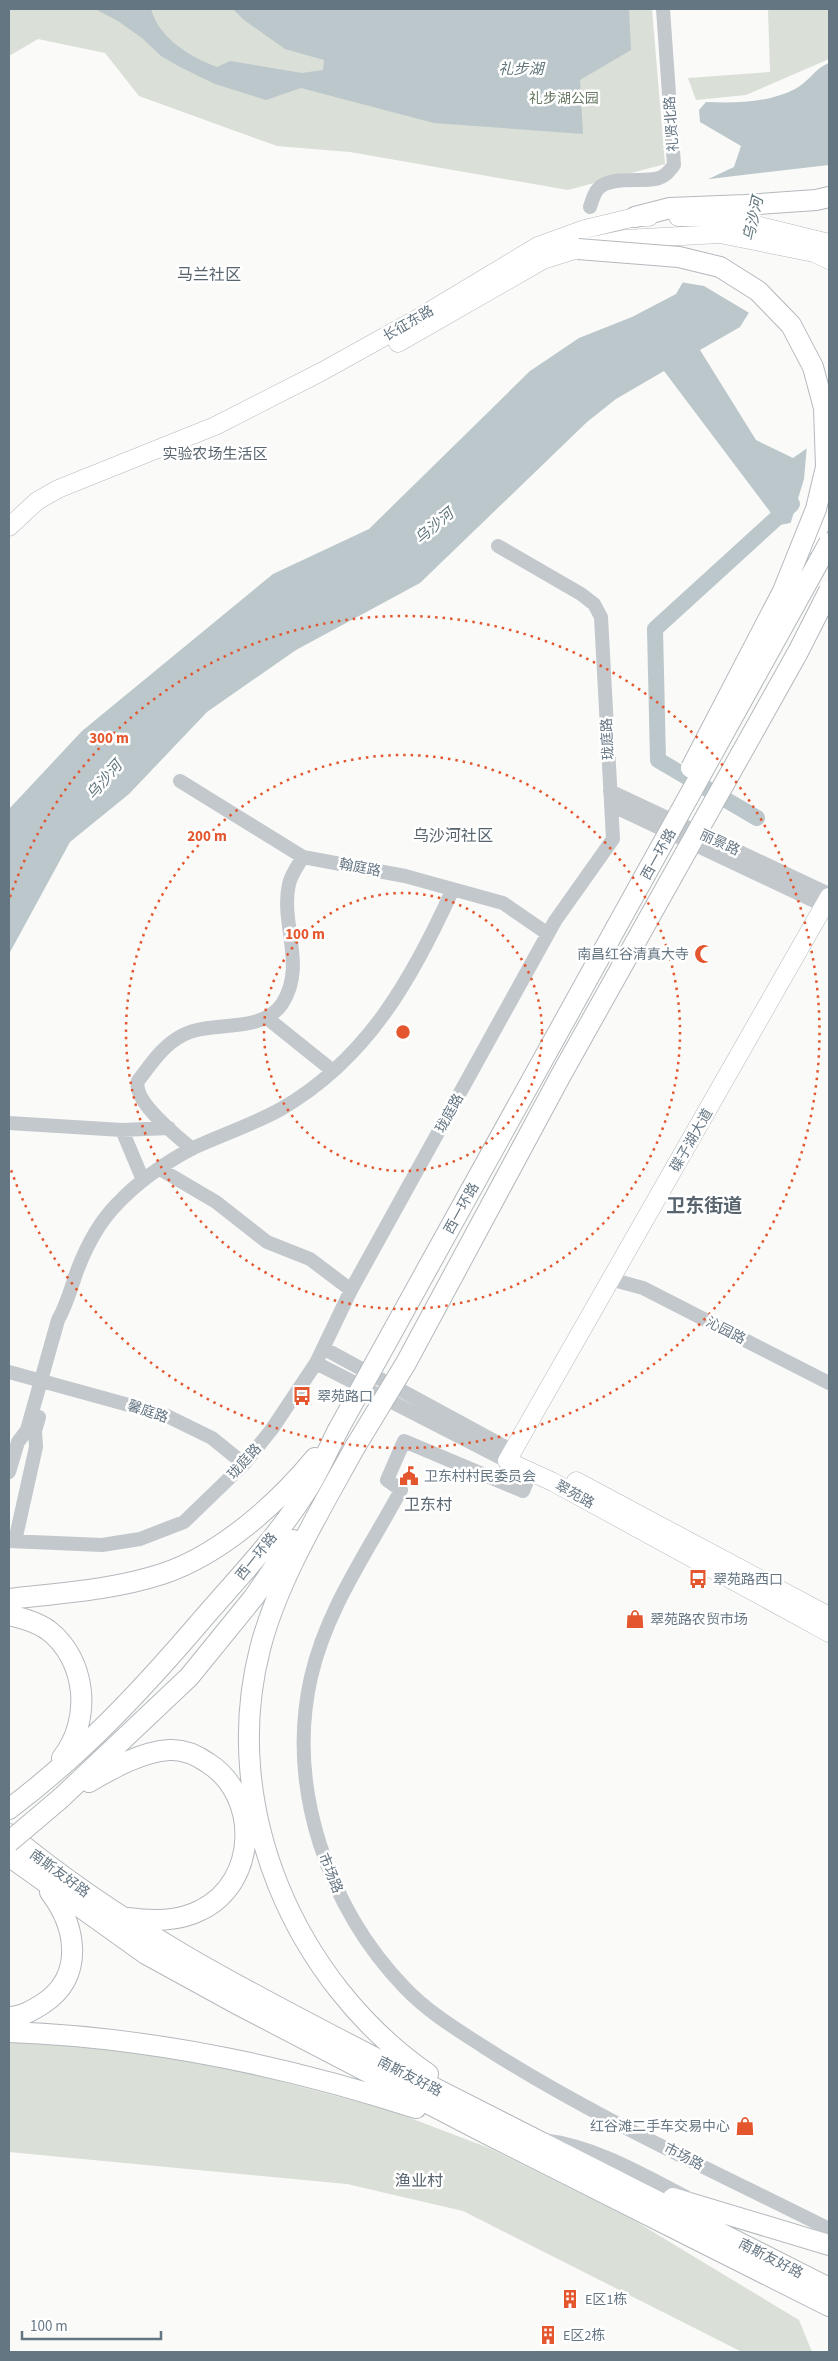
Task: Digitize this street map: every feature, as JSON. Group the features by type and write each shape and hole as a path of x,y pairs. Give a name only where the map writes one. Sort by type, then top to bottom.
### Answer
{"highway":[{"path":"635,217 670,208 745,205 816,200 829,197"},
{"path":"578,249 679,256 720,267 758,291 791,325 812,367 824,408 826,466 816,509 783,591"},
{"path":"597,963 630,883 829,507"},
{"name":"西一环路","path":"9,1809 38,1787 113,1719 167,1661 263,1548 307,1490 338,1430 829,543"},
{"name":"西一环路","path":"9,1842 62,1798 189,1676 269,1576 355,1447 406,1363 561,1075 798,652 829,591"},
{"path":"798,652 829,612"},
{"path":"9,1599 132,1582 163,1574 195,1560 254,1519 301,1476 338,1430"},
{"path":"355,1447 297,1555 260,1649 251,1700 250,1751 255,1807 266,1853 285,1904 308,1946 338,1990 370,2027 486,2124"},
{"path":"9,1615 47,1629 70,1654 80,1684 80,1717 76,1734 66,1753 38,1787"},
{"path":"62,1798 123,1764 148,1754 171,1750 194,1754 220,1770 234,1788 244,1809 246,1836 244,1858 234,1880 218,1900 201,1910 179,1918 149,1921 125,1918"},
{"name":"南斯友好路","path":"9,1834 44,1863 152,1936 281,2010 486,2124 531,2138 623,2184 824,2297"},
{"name":"南斯友好路","path":"9,1856 146,1954 239,2005 486,2124 824,2297"},
{"path":"9,2017 32,2011 52,1997 65,1980 71,1963 73,1943 70,1926 61,1907 41,1880"},
{"path":"9,2032 87,2036 222,2056 486,2124"},
{"path":"623,2184 829,2245"},
{"path":"824,2297 829,2318"}],"main road":[{"name":"长征东路","path":"9,527 37,501 51,493 216,426 312,377 420,317 538,246 584,229 635,217 723,217 823,249"},
{"name":"长征东路","path":"9,540 47,506 63,497 218,435 287,402 422,330 543,260 578,249 625,239 720,234 823,249"},
{"name":"碟子湖大道","path":"515,1458 621,1282 828,904"},
{"name":"碟子湖大道","path":"515,1458 828,904"},
{"name":"翠苑路","path":"515,1458 829,1616"},
{"name":"翠苑路","path":"515,1458 553,1482 829,1633"}],"street":[{"name":"礼贤北路","path":"590,207 597,190 602,185 627,179 659,178 674,166 663,9"},
{"name":"珑庭路","path":"12,1541 102,1545 140,1539 184,1522 244,1464 272,1429 316,1363 351,1290 548,934 613,839 601,617 594,604 581,594 498,546"},
{"name":"翰庭路","path":"180,781 303,857 405,876 503,902 548,934"},
{"name":"丽景路","path":"610,791 828,904"},
{"name":"丽景路","path":"611,805 828,904"},
{"path":"192,1149 141,1099 137,1086 159,1054 172,1042 195,1030 215,1026 252,1023 266,1018 282,1004 289,987 293,952 287,918 289,882 303,857"},
{"path":"12,1541 36,1447 35,1432 58,1320 67,1305 78,1269 94,1234 116,1204 143,1180 192,1149 245,1127 281,1109 317,1085 333,1071 364,1040 391,1007 415,969 453,889"},
{"path":"266,1018 333,1071"},
{"path":"9,1123 122,1130 169,1128"},
{"path":"122,1130 143,1180"},
{"path":"160,1169 216,1202 267,1242 310,1259 351,1290"},
{"name":"沁园路","path":"621,1282 643,1288 829,1383"},
{"name":"翠苑路","path":"323,1348 515,1458"},
{"name":"翠苑路","path":"316,1363 515,1458"},
{"name":"馨庭路","path":"9,1372 165,1415 212,1438 244,1464"},
{"path":"9,1472 18,1442 27,1430 45,1381"},
{"name":"市场路","path":"515,1458 528,1479 523,1491 404,1442 387,1480 400,1490 375,1538 343,1589 327,1625 311,1676 303,1726 303,1758 310,1805 321,1848 337,1890 378,1957 406,1990 446,2023 525,2074 829,2230"},
{"path":"531,2138 569,2143 616,2160 686,2197 829,2234"}],"green space":[{"name":"礼步湖公园","path":"9,9 652,9 665,164 568,190 350,152 277,146 139,96 105,53 38,39 9,56"},
{"path":"768,9 829,9 829,59 746,95 696,100 688,78 770,72"},
{"path":"9,2043 72,2043 229,2068 389,2110 489,2148 635,2221 799,2320 812,2352 742,2352 463,2211 347,2184 9,2152"}],"water":[{"name":"礼步湖","path":"95,9 151,9 161,29 177,45 196,58 217,67 230,61 302,73 323,70 324,60 285,49 244,20 233,9 629,9 631,50 580,80 583,134 434,123 301,88 266,100 215,84 161,56 142,38 118,21"},
{"name":"乌沙河","path":"829,63 829,174 774,272 740,327 700,350 756,440 793,458 829,433 829,515 780,525 664,371 616,399 587,422 420,583 296,650 207,712 129,794 70,842 9,954 9,809 82,731 273,574 369,529 530,371 579,338 632,317 676,294 687,275 702,182 734,167 741,146 700,122 699,110 706,102 763,100 785,94 800,86 820,68"}],"pier":[{"path":"829,165 829,179 806,228 751,314 704,286 680,282 684,274 701,180"},
{"path":"829,430 829,517 790,525 804,479 807,445"}],"waterway":[{"path":"757,818 658,760 655,629 792,504"}],"place":[{"name":"南昌红谷清真大寺","path":"704,954"},
{"name":"翠苑路口","path":"302,1396"},
{"name":"卫东村村民委员会","path":"409,1476"},
{"name":"翠苑路西口","path":"698,1579"},
{"name":"翠苑路农贸市场","path":"635,1619"},
{"name":"红谷滩二手车交易中心","path":"745,2126"},
{"name":"E区1栋","path":"570,2299"},
{"name":"E区2栋","path":"548,2335"}],"district":[{"name":"马兰社区","path":"209,274"},
{"name":"实验农场生活区","path":"215,454"},
{"name":"乌沙河社区","path":"453,835"},
{"name":"卫东街道","path":"704,1205"},
{"name":"卫东村","path":"428,1504"},
{"name":"渔业村","path":"419,2180"}]}
